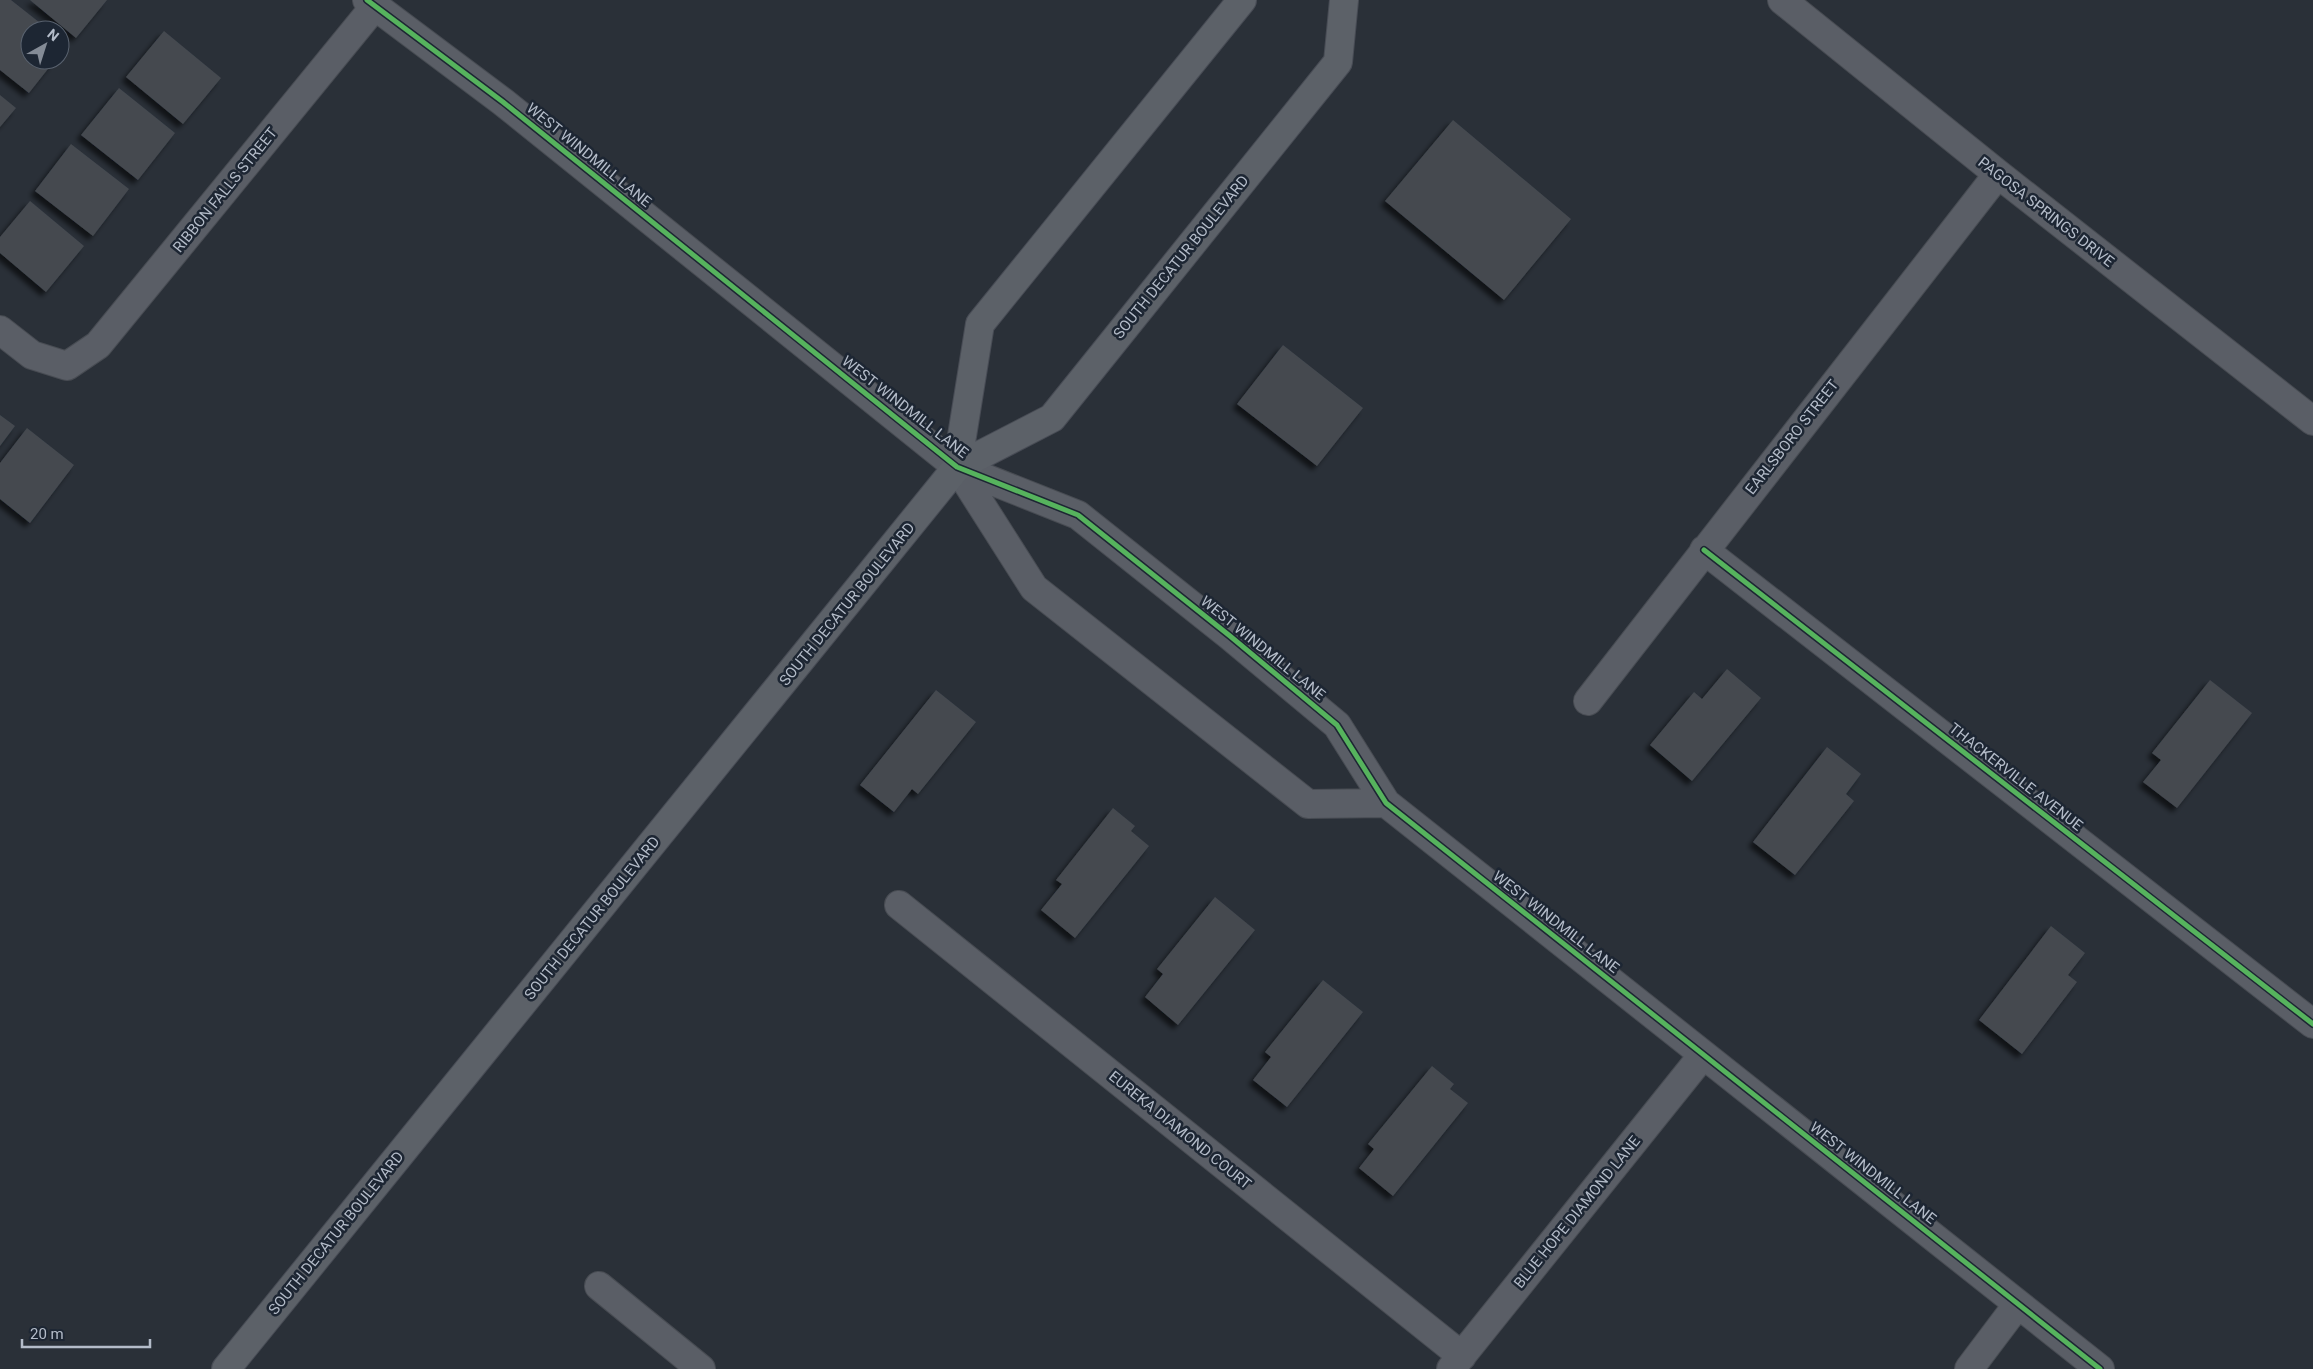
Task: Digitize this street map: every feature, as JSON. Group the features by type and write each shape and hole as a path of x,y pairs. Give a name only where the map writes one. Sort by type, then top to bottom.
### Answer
{"main road":[{"name":"SOUTH DECATUR BOULEVARD","path":"957,467 980,324 1242,0"},
{"name":"SOUTH DECATUR BOULEVARD","path":"226,1369 957,467 1052,418 1338,62 1344,0"}],"street":[{"name":"WEST WINDMILL LANE","path":"371,3 503,102 957,467 1078,515 1230,636 1337,725 1386,803 2100,1369"},
{"name":"RIBBON FALLS STREET","path":"0,330 32,355 67,366 98,345 371,3"},
{"name":"PAGOSA SPRINGS DRIVE","path":"1798,5 1998,174 2313,421"},
{"name":"EARLSBORO STREET","path":"1588,701 1998,174"},
{"name":"WEST WINDMILL LANE","path":"957,467 1034,588 1308,804 1386,803"},
{"name":"THACKERVILLE AVENUE","path":"1704,550 2313,1024"},
{"name":"EUREKA DIAMOND COURT","path":"899,905 1457,1363"},
{"name":"BLUE HOPE DIAMOND LANE","path":"1457,1363 1703,1054"},
{"path":"599,1286 701,1369"},
{"path":"1969,1369 2018,1304"}],"building":[{"path":"0,0 11,0 36,20 20,20 20,70 47,70 29,93 0,70"},
{"path":"30,0 107,0 76,38 70,33 70,20 54,20"},
{"path":"164,31 221,78 183,124 126,77"},
{"path":"119,88 175,133 138,180 81,135"},
{"path":"0,95 16,108 0,127"},
{"path":"1453,120 1571,219 1504,300 1385,201"},
{"path":"71,144 129,189 93,236 35,191"},
{"path":"30,201 84,246 46,292 0,253 0,237"},
{"path":"1283,345 1363,408 1317,466 1237,404"},
{"path":"0,415 15,426 0,446"},
{"path":"27,428 74,465 30,523 0,499 0,463"},
{"path":"1727,669 1761,698 1692,781 1650,745 1694,692 1702,699"},
{"path":"2210,680 2252,713 2177,808 2143,782 2161,760 2152,753"},
{"path":"936,690 976,722 918,794 912,789 894,812 860,785"},
{"path":"1827,747 1861,774 1846,794 1854,801 1795,875 1753,842"},
{"path":"1113,808 1135,826 1131,831 1149,846 1075,938 1041,910 1062,884 1056,880"},
{"path":"1215,897 1255,930 1178,1025 1145,997 1163,974 1157,969"},
{"path":"2051,926 2085,953 2068,975 2077,982 2022,1054 1979,1020"},
{"path":"1323,980 1363,1012 1287,1107 1253,1080 1271,1057 1265,1052"},
{"path":"1432,1066 1454,1084 1450,1089 1468,1103 1393,1196 1359,1168 1374,1149 1368,1144"}],"cycle path":[{"path":"367,0 503,102 957,467 1078,515 1230,636 1337,725 1386,803 2100,1369"},
{"path":"1704,550 2313,1024"}]}
